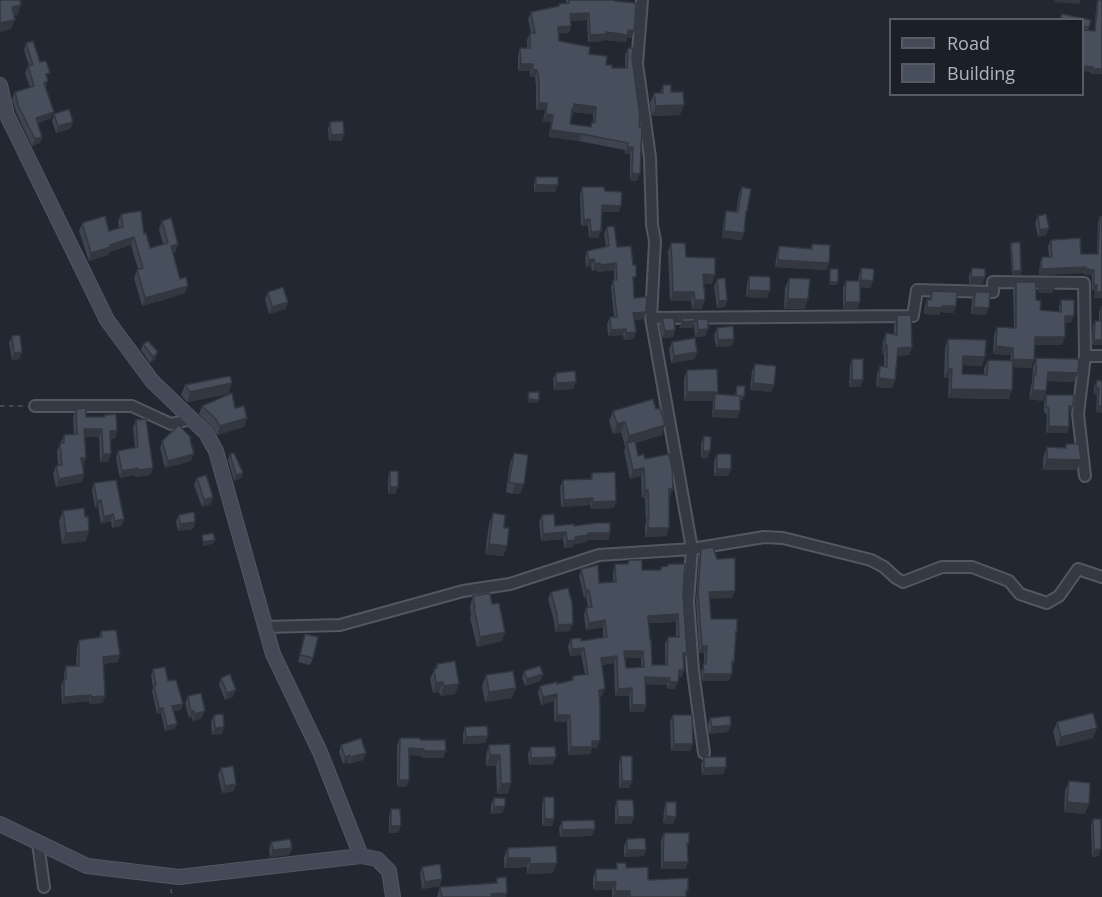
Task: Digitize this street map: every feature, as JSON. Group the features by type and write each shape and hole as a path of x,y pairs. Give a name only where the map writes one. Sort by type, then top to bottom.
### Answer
{"street":[{"path":"642,0 637,64 651,157 652,225 655,242 651,318 692,549 688,601 693,671 704,753"},
{"path":"0,85 4,114 107,320 152,381 206,434 216,451 273,654 320,752 361,856"},
{"path":"651,318 913,316 918,290 993,292 993,282 1084,283 1086,356 1078,414 1085,476"},
{"path":"1086,356 1102,356"},
{"path":"35,406 132,406 171,424 191,418"},
{"path":"265,627 340,625 463,591 510,584 599,555 692,549 764,537 783,538 871,561 884,567 903,582 942,567 972,567 1009,581 1020,594 1047,603 1059,596 1078,569 1102,577"},
{"path":"0,824 87,866 179,877 361,856 377,859 389,871 393,897"},
{"path":"38,843 44,887"}],"path":[{"path":"0,406 35,406"}],"building":[{"path":"0,0 20,0 21,5 12,7 15,20 0,23"},
{"path":"569,0 615,0 636,3 634,31 628,30 628,35 606,32 606,34 590,35 589,13 570,14 571,26 558,27 559,41 590,47 589,54 607,56 606,65 612,65 612,68 627,68 628,48 633,48 632,58 640,116 639,127 642,127 640,174 632,173 633,147 627,147 628,143 551,130 553,115 546,114 547,103 539,103 537,70 533,70 533,64 521,64 520,48 530,48 530,33 535,33 531,12 569,3","holes":["574,104 596,107 595,123 592,122 591,127 570,124"]},
{"path":"1098,0 1102,0 1102,69 1093,69 1093,67 1084,66 1084,30 1095,31"},
{"path":"1062,14 1081,18 1061,18"},
{"path":"1084,19 1091,20 1089,27 1084,26"},
{"path":"33,41 40,62 46,61 50,73 46,74 48,81 44,83 54,112 36,118 42,137 35,139 18,105 15,92 34,86 28,66 33,65 26,43"},
{"path":"663,85 671,85 671,92 683,92 684,105 656,106 654,93 663,93"},
{"path":"69,109 73,122 58,126 54,114"},
{"path":"343,121 344,134 331,135 330,122"},
{"path":"536,177 558,177 558,185 536,185"},
{"path":"582,187 604,187 605,191 622,192 621,206 602,205 601,231 591,232 590,219 584,220"},
{"path":"742,187 751,189 744,233 724,231 726,211 738,212"},
{"path":"141,211 144,234 146,233 150,248 168,243 162,221 171,218 178,244 171,246 180,279 186,277 188,286 145,298 137,270 143,268 134,237 91,253 82,223 105,216 109,231 123,227 121,214"},
{"path":"1046,214 1049,228 1040,230 1038,216"},
{"path":"1100,216 1102,217 1102,292 1096,292 1094,270 1086,269 1086,267 1041,269 1042,257 1052,257 1051,240 1080,238 1081,254 1098,254"},
{"path":"614,226 617,247 631,246 633,265 636,265 636,277 633,277 634,298 647,297 646,312 633,313 636,332 626,333 626,329 611,330 610,317 617,317 613,280 617,280 616,263 595,264 594,259 589,260 587,251 609,246 607,227"},
{"path":"1020,242 1021,271 1013,271 1011,243"},
{"path":"671,243 685,243 686,257 715,258 715,275 703,274 705,300 695,300 694,292 673,292"},
{"path":"812,244 830,245 829,263 778,260 779,246 812,249"},
{"path":"861,268 874,269 873,281 861,280"},
{"path":"972,268 985,269 985,277 971,277"},
{"path":"830,269 838,269 838,282 830,282"},
{"path":"749,276 770,277 770,291 749,290"},
{"path":"725,278 727,300 719,301 717,279"},
{"path":"789,278 810,279 808,299 788,299"},
{"path":"846,281 860,281 860,302 845,302"},
{"path":"1016,282 1036,282 1036,300 1041,301 1040,310 1061,312 1061,300 1074,300 1074,316 1065,316 1065,337 1035,337 1034,360 1013,359 1013,348 996,346 997,327 1016,328"},
{"path":"283,287 288,302 272,307 268,292"},
{"path":"1039,287 1054,287 1054,289 1039,289"},
{"path":"932,291 957,292 956,306 927,307 927,299 931,300"},
{"path":"975,292 990,292 989,308 974,307"},
{"path":"1101,307 1102,340 1094,340 1095,321 1101,321"},
{"path":"897,315 911,315 912,347 898,348 895,380 879,378 880,366 887,367 886,333 897,335"},
{"path":"662,318 674,318 675,330 665,331"},
{"path":"682,318 695,318 695,321 682,322"},
{"path":"697,319 708,319 708,329 698,330"},
{"path":"733,326 734,339 718,340 717,328"},
{"path":"20,335 22,352 14,353 12,336"},
{"path":"695,338 697,352 674,356 672,342"},
{"path":"948,339 986,340 985,357 963,356 962,374 987,375 988,360 1013,361 1012,390 951,389 952,369 948,369"},
{"path":"148,341 158,352 153,357 143,344"},
{"path":"1036,358 1079,359 1078,373 1048,372 1046,391 1033,390"},
{"path":"852,359 863,359 863,380 852,380"},
{"path":"755,364 776,366 774,385 753,383"},
{"path":"717,369 718,392 687,392 687,370"},
{"path":"575,371 576,382 556,383 556,373"},
{"path":"230,376 232,383 190,392 185,385"},
{"path":"1097,380 1102,381 1102,406 1098,406"},
{"path":"737,386 745,386 744,397 736,395"},
{"path":"529,392 539,392 539,400 528,399"},
{"path":"232,393 235,408 244,406 247,418 220,426 202,406"},
{"path":"715,394 740,396 740,411 714,410"},
{"path":"1046,395 1074,395 1073,406 1069,406 1069,427 1049,426"},
{"path":"653,399 656,409 660,408 665,425 629,436 625,422 617,424 613,411"},
{"path":"86,408 86,417 105,417 105,415 116,414 117,431 110,431 111,454 103,454 102,429 84,429 86,458 81,458 84,474 59,479 56,466 62,465 60,443 64,443 64,435 77,434 76,409"},
{"path":"146,419 153,468 122,471 118,451 138,447 136,420"},
{"path":"179,425 191,438 194,454 168,461 162,441"},
{"path":"704,436 711,437 710,451 703,451"},
{"path":"635,441 638,456 644,454 645,459 669,454 673,489 669,489 669,528 648,528 648,490 645,490 644,468 633,470 627,443"},
{"path":"1066,444 1079,444 1081,460 1047,459 1047,447 1066,448"},
{"path":"234,453 243,473 236,475 230,454"},
{"path":"514,453 528,455 524,484 509,482"},
{"path":"717,454 731,454 731,469 717,469"},
{"path":"390,471 398,471 398,487 390,487"},
{"path":"615,472 616,501 593,502 593,498 564,500 563,480 592,479 592,473"},
{"path":"206,475 213,497 204,500 197,478"},
{"path":"116,480 124,519 115,521 113,514 104,517 101,500 97,501 94,483"},
{"path":"84,508 85,517 88,516 89,531 66,533 63,511"},
{"path":"194,512 195,522 180,524 179,515"},
{"path":"493,513 505,515 504,528 509,528 507,546 489,544"},
{"path":"554,514 555,526 610,523 610,533 588,533 588,535 575,537 576,540 567,541 566,532 543,534 542,515"},
{"path":"213,533 215,540 203,542 202,535"},
{"path":"713,547 717,559 735,558 735,591 709,592 711,619 737,619 732,674 704,674 703,664 706,664 707,646 702,646 698,594 701,549"},
{"path":"629,560 642,560 642,570 661,570 661,567 668,566 668,564 685,564 683,594 687,653 683,653 684,670 679,670 678,682 670,682 670,678 645,677 646,705 632,705 632,688 618,689 617,656 601,658 605,689 599,690 600,741 592,741 592,747 571,747 570,715 557,715 557,694 543,697 540,686 573,680 573,676 588,674 584,648 572,649 571,639 581,638 581,641 607,637 605,620 589,623 586,608 592,607 589,590 586,591 581,569 598,565 599,583 616,582 615,564 628,564","holes":["678,614 679,637 668,637 667,665 652,665 648,616","624,651 643,651 644,667 626,668"]},
{"path":"568,588 572,602 573,624 558,625 551,592"},
{"path":"490,593 492,604 499,603 505,632 480,637 473,596"},
{"path":"116,630 120,655 103,657 105,696 64,697 66,666 79,666 79,640 102,637 101,631"},
{"path":"305,634 318,637 313,658 300,655"},
{"path":"455,661 459,684 444,686 443,682 436,683 434,669 437,668 437,664"},
{"path":"540,666 543,674 527,679 524,671"},
{"path":"165,667 168,681 176,680 183,704 172,706 177,724 167,726 163,708 159,708 153,669"},
{"path":"513,671 516,688 489,692 486,675"},
{"path":"230,674 236,690 227,693 221,678"},
{"path":"201,693 205,711 195,714 194,711 191,712 188,696"},
{"path":"1093,713 1097,728 1061,737 1057,722"},
{"path":"223,714 224,727 215,728 214,715"},
{"path":"673,715 692,715 693,744 674,744"},
{"path":"730,716 731,725 712,727 710,718"},
{"path":"487,726 488,736 466,737 465,727"},
{"path":"361,738 366,753 345,757 341,745"},
{"path":"400,738 445,740 446,751 409,748 409,780 399,780"},
{"path":"510,744 511,783 501,784 500,755 490,755 489,745"},
{"path":"531,747 555,747 556,757 531,758"},
{"path":"621,756 632,756 632,781 622,781"},
{"path":"704,757 726,757 726,767 704,768"},
{"path":"233,766 236,784 225,786 221,768"},
{"path":"1069,781 1090,783 1089,804 1067,802"},
{"path":"544,797 554,797 554,819 545,819"},
{"path":"494,798 505,798 505,806 494,807"},
{"path":"617,800 633,800 634,817 618,817"},
{"path":"666,802 676,802 676,817 666,816"},
{"path":"391,809 400,809 401,826 391,826"},
{"path":"1093,819 1101,819 1101,849 1094,850"},
{"path":"594,820 595,829 562,830 562,821"},
{"path":"664,833 689,833 688,862 663,862"},
{"path":"645,838 646,850 627,850 627,839"},
{"path":"290,839 292,848 273,850 271,842"},
{"path":"556,846 557,863 530,864 530,858 508,858 508,848"},
{"path":"617,863 626,863 626,868 648,867 648,880 688,878 686,897 630,897 630,891 615,891 616,882 596,882 596,869 617,869"},
{"path":"440,864 442,879 425,882 422,867"},
{"path":"506,877 507,893 491,894 492,897 442,897 440,887 497,883 497,878"}]}
